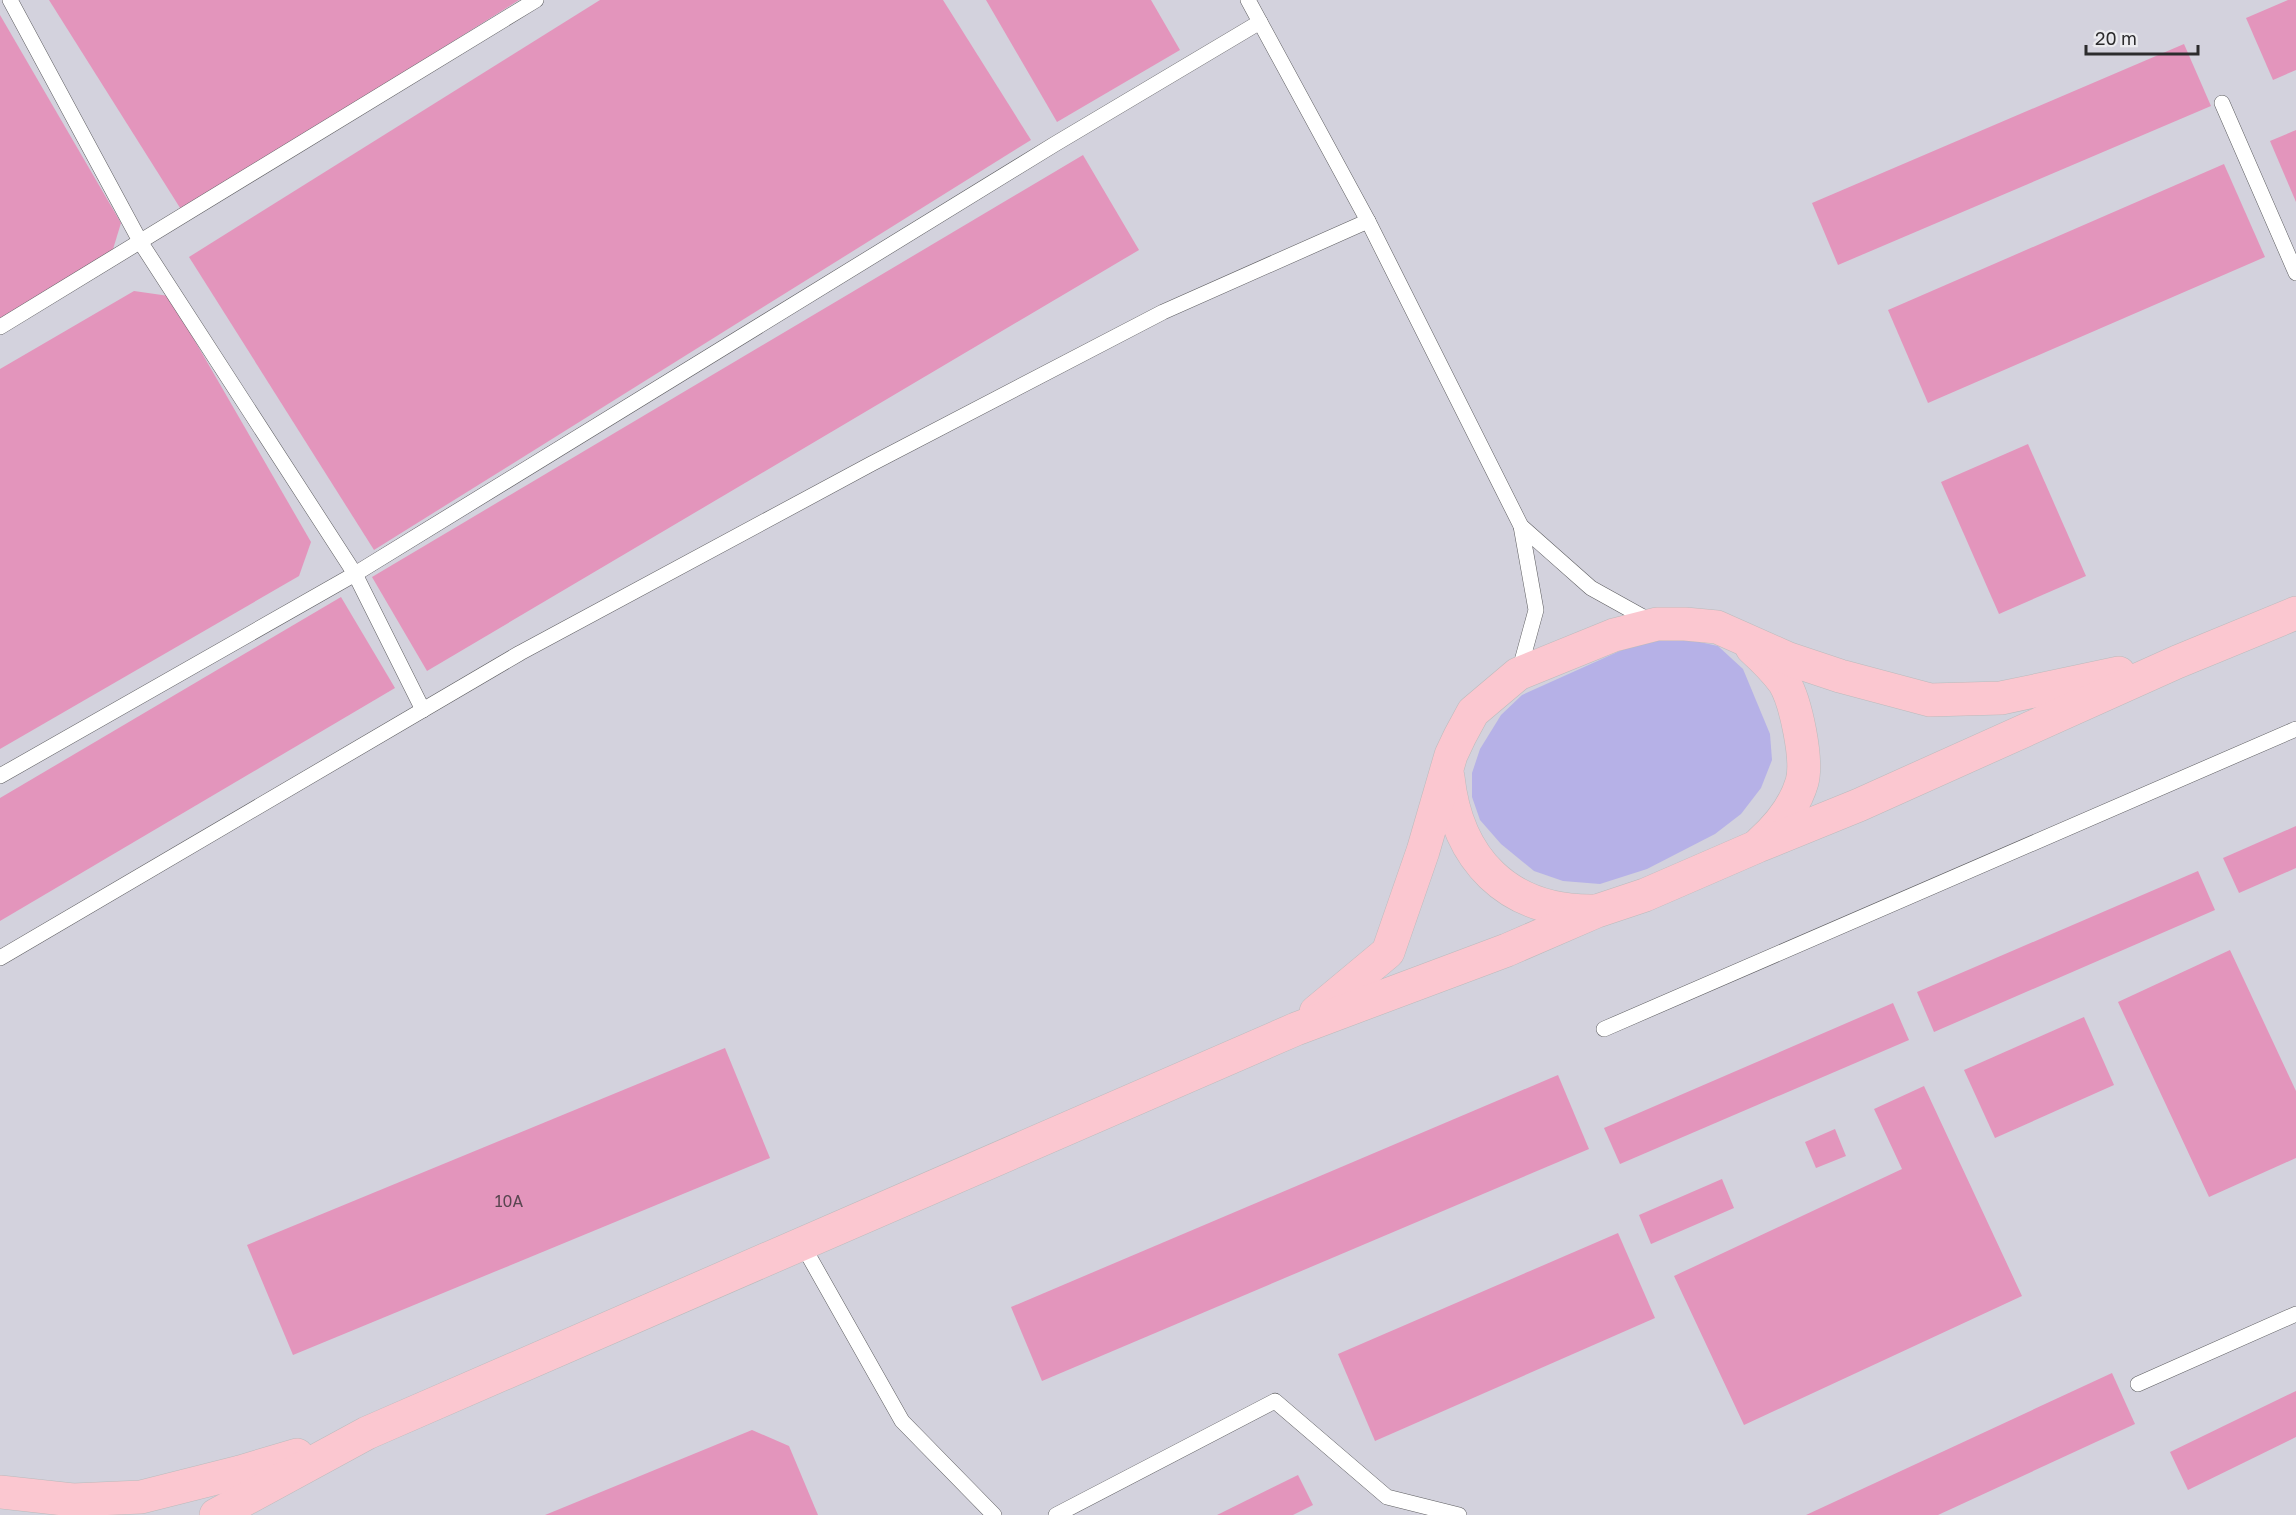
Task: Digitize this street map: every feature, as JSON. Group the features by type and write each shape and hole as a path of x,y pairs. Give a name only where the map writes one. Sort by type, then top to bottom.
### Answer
{"main road":[{"path":"216,1515 367,1433 1296,1029 1507,950 1597,911 1645,895 1859,805 2177,662 2296,613"},
{"path":"1296,1029 1388,952 1403,914 1451,755 1473,712 1518,674 1614,635 1657,624 1717,627 1789,659 1840,676 1930,700 2001,698 2177,662"},
{"path":"1744,640 1784,682 1795,708 1802,746 1803,781 1777,828 1758,846"},
{"path":"1447,772 1451,801 1459,828 1474,856 1487,870 1511,891 1532,901 1571,911 1597,911"},
{"path":"0,1492 72,1500 141,1497 240,1472 367,1433"}],"lane":[{"path":"10,0 141,243 355,574 423,710"},
{"path":"0,327 536,0"},
{"path":"1248,0 1368,221 1521,526 1536,610 1518,674"},
{"path":"0,776 355,574 1055,144 1260,22"},
{"path":"2222,103 2296,273"},
{"path":"0,958 520,652 1152,317 1368,221"},
{"path":"1521,526 1592,588 1657,624"},
{"path":"1604,1029 2296,729"},
{"path":"802,1244 902,1421 994,1515"},
{"path":"2138,1384 2296,1314"},
{"path":"1056,1515 1275,1401 1387,1497 1459,1515"}],"shaded area":[{"path":"0,0 2296,0 2296,1515 0,1515"},
{"path":"1686,639 1718,646 1743,669 1770,734 1772,760 1761,788 1741,814 1715,834 1647,869 1600,884 1563,881 1534,871 1501,844 1480,820 1472,797 1472,773 1480,749 1501,715 1522,695 1642,641"}],"building":[{"path":"49,0 519,0 182,211"},
{"path":"600,0 943,0 1031,140 374,550 189,257"},
{"path":"986,0 1151,0 1180,50 1057,122"},
{"path":"2288,0 2296,0 2296,70 2273,80 2246,18"},
{"path":"0,15 121,223 110,259 0,323"},
{"path":"2184,44 2211,106 1838,265 1812,203"},
{"path":"2296,130 2296,202 2270,141"},
{"path":"1083,155 1139,250 427,671 372,577"},
{"path":"2224,164 2265,257 1928,403 1888,310"},
{"path":"134,291 169,296 311,542 299,576 0,749 0,369"},
{"path":"2028,444 2086,576 1999,614 1941,482"},
{"path":"341,597 395,688 0,921 0,798"},
{"path":"2296,826 2296,868 2239,893 2223,858"},
{"path":"2198,871 2215,910 1934,1032 1917,992"},
{"path":"2230,950 2296,1091 2296,1158 2209,1197 2118,1002"},
{"path":"1893,1003 1909,1040 1620,1164 1604,1128"},
{"path":"2084,1017 2114,1085 1995,1138 1964,1070"},
{"path":"725,1048 770,1158 293,1355 247,1245"},
{"path":"1558,1075 1589,1149 1042,1381 1011,1307"},
{"path":"1924,1086 2022,1296 1744,1425 1674,1276 1902,1169 1874,1109"},
{"path":"1835,1129 1846,1156 1816,1168 1805,1142"},
{"path":"1722,1179 1734,1208 1651,1244 1639,1215"},
{"path":"1618,1233 1655,1318 1375,1441 1338,1354"},
{"path":"2112,1373 2135,1424 1938,1515 1806,1515"},
{"path":"2296,1391 2296,1437 2188,1490 2170,1452"},
{"path":"752,1430 789,1446 818,1515 545,1515"},
{"path":"1298,1475 1313,1505 1293,1515 1217,1515"}]}
